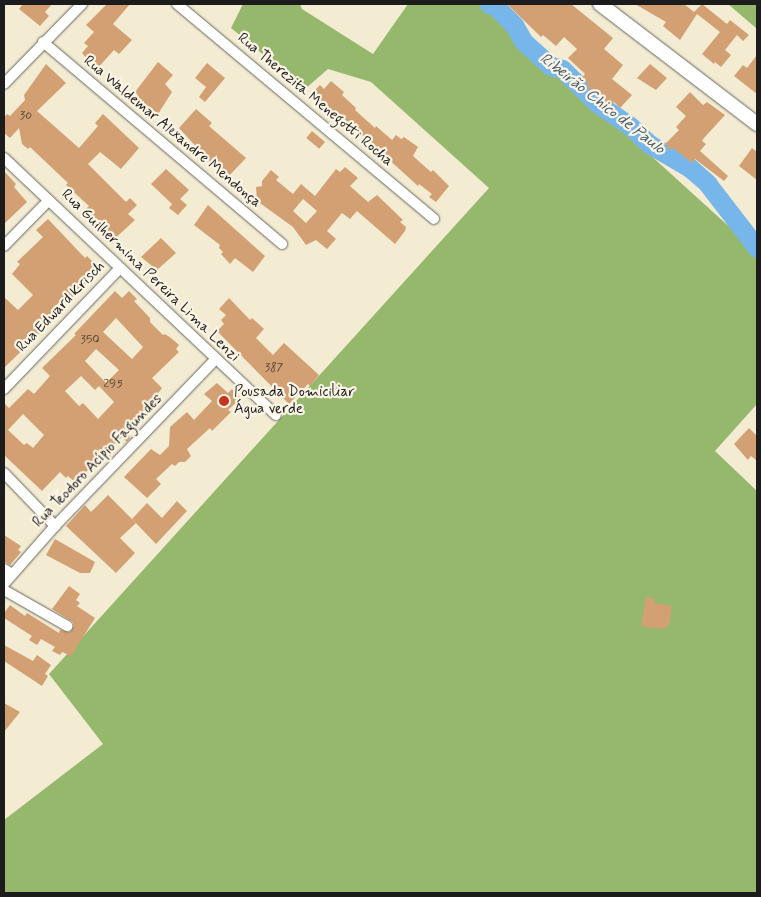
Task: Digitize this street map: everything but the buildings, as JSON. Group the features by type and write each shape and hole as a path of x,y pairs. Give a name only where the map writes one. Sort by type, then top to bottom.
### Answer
{"main road":[{"path":"600,4 757,124"}],"street":[{"path":"4,84 82,4"},
{"name":"Rua Therezita Menegotti Rocha","path":"177,4 434,219"},
{"name":"Rua Waldemar Alexandre Mendonça","path":"43,42 282,244"},
{"name":"Rua Guilhermina Pereira Lima Lenzi","path":"4,158 276,415"},
{"path":"4,246 49,200"},
{"name":"Rua Edward Krisch","path":"4,389 120,269"},
{"name":"Rua Teodoro Acípio Fagundes","path":"4,584 8,572 216,360"},
{"path":"4,473 55,526"},
{"path":"4,590 67,626"}],"green space":[{"path":"243,4 300,4 302,9 373,54 408,4 484,4 757,252 757,404 715,451 757,491 757,893 4,893 4,820 103,744 49,674 489,188 371,82 328,69 305,89 231,28"},
{"path":"728,4 757,4 757,29"}],"waterway":[{"name":"Ribeirão Chico de Paulo","path":"489,4 495,6 514,25 524,42 551,66 562,69 597,103 630,126 649,144 690,168 707,183 757,248"}],"place":[{"name":"Pousada Domiciliar Água verde","path":"224,401"}]}
